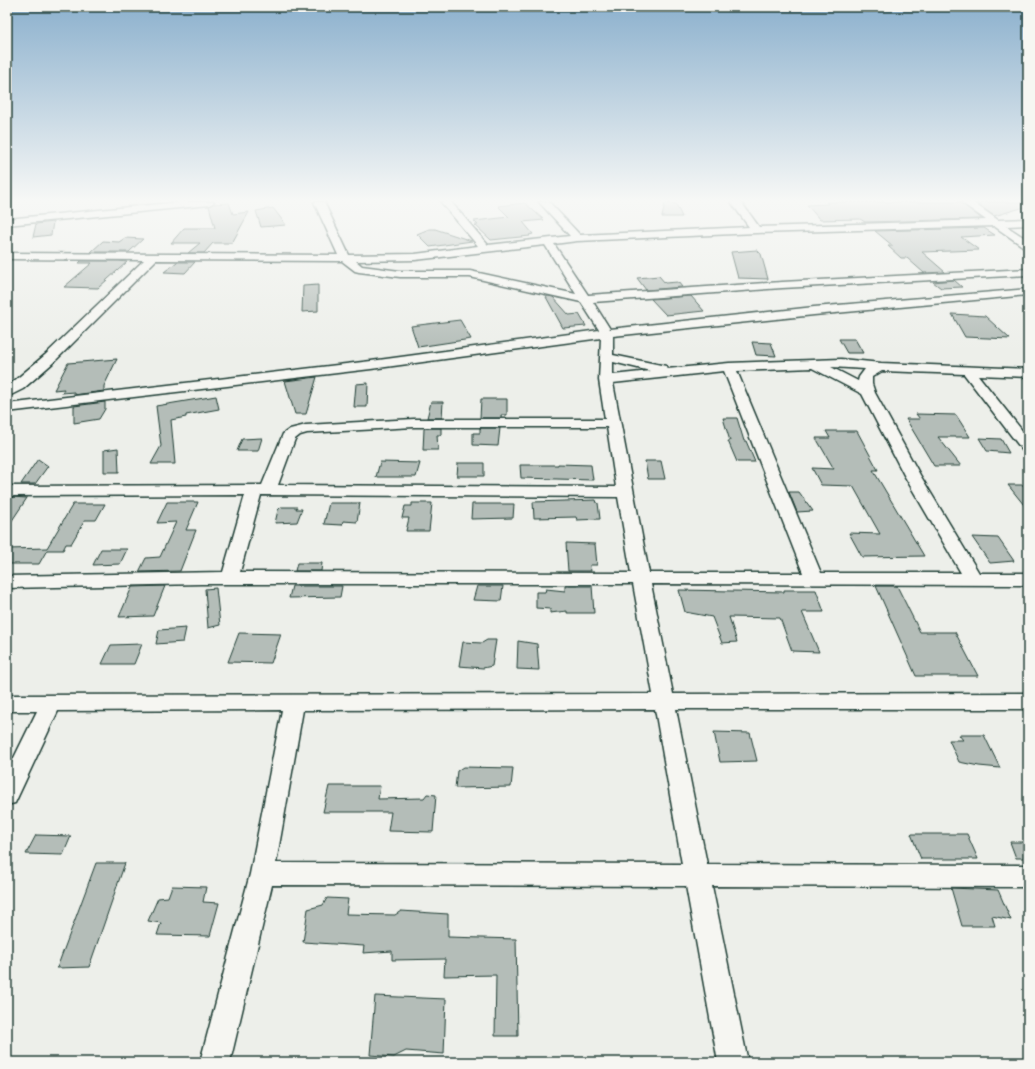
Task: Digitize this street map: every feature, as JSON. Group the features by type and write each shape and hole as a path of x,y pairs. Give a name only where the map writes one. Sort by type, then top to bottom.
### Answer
{"street":[{"path":"342,252 345,258 359,269 400,274 470,274 557,294 586,299 782,284 1028,272"},
{"path":"7,256 345,258 415,257 460,252"},
{"path":"555,252 607,333 606,380 625,492 733,1062"},
{"path":"7,393 18,386 50,358 154,256"},
{"path":"7,408 371,365 607,333 814,311 1028,292"},
{"path":"606,357 671,372"},
{"path":"606,380 728,367 841,363 969,372 1028,373"},
{"path":"812,364 869,392"},
{"path":"728,367 814,579"},
{"path":"881,367 867,375 866,380 869,392 886,428 973,579"},
{"path":"969,372 1028,448"},
{"path":"230,578 261,490 288,437 295,432 306,429 414,423 614,423"},
{"path":"7,492 261,490 625,492"},
{"path":"7,582 230,578 1028,578"},
{"path":"7,703 664,703 1028,701"},
{"path":"7,796 52,703"},
{"path":"216,1062 262,874 294,703"},
{"path":"262,874 1028,876"}],"building":[{"path":"189,252 205,252 204,253 188,253"},
{"path":"731,252 759,252 761,254 768,279 738,278"},
{"path":"894,252 925,252 922,252 945,272 924,273 907,258 901,258"},
{"path":"81,261 127,262 98,288 64,287 92,263 79,263"},
{"path":"177,262 195,262 185,273 164,272"},
{"path":"659,276 665,283 678,282 682,287 646,290 637,278"},
{"path":"954,280 962,287 941,288 933,282"},
{"path":"318,285 318,311 302,312 303,286"},
{"path":"691,296 704,311 666,315 651,299"},
{"path":"546,297 553,297 569,315 579,314 586,326 563,328"},
{"path":"952,314 985,316 1010,339 965,337"},
{"path":"460,320 471,339 418,347 411,326"},
{"path":"839,339 855,339 863,353 847,353"},
{"path":"752,342 771,343 776,356 756,355"},
{"path":"117,359 104,386 104,391 74,395 74,392 62,393 64,389 54,390 68,363"},
{"path":"317,377 306,414 295,414 285,381"},
{"path":"368,383 367,407 354,407 356,384"},
{"path":"216,396 219,409 186,415 186,417 171,420 175,464 151,464 161,446 156,406"},
{"path":"481,399 507,399 507,415 501,415 501,418 480,418"},
{"path":"105,402 105,409 99,419 74,423 74,406"},
{"path":"431,402 443,402 442,418 427,418"},
{"path":"916,414 956,415 970,437 938,437 961,466 934,466 906,419 920,419"},
{"path":"723,418 737,418 744,441 746,441 755,462 737,462 728,441 730,441"},
{"path":"425,428 441,428 441,435 437,435 438,450 423,450"},
{"path":"480,428 500,428 498,446 473,445 473,433 480,433"},
{"path":"826,431 857,431 878,470 873,470 924,556 862,557 849,533 880,534 853,486 821,485 812,468 834,469 816,438 830,438"},
{"path":"262,438 258,451 237,451 242,439"},
{"path":"979,438 1001,439 1009,453 987,451"},
{"path":"118,448 119,472 104,472 104,450"},
{"path":"38,459 48,466 35,484 21,484"},
{"path":"645,461 661,461 665,479 648,479"},
{"path":"380,462 420,463 416,477 376,477"},
{"path":"458,463 484,463 484,476 457,476"},
{"path":"520,465 591,465 593,480 521,478"},
{"path":"1008,485 1028,485 1028,510"},
{"path":"789,492 799,492 813,511 797,512"},
{"path":"12,497 27,498 7,528 7,504"},
{"path":"596,500 598,503 600,519 577,520 576,517 534,518 533,502"},
{"path":"167,502 198,502 186,530 196,530 180,571 139,572 146,558 160,557 176,522 157,523"},
{"path":"329,503 360,503 357,522 343,521 342,525 324,524"},
{"path":"412,503 432,503 429,531 406,531 409,518 402,518 405,506 412,506"},
{"path":"73,504 105,504 96,520 85,520 71,544 66,544 63,550 47,550 39,564 7,564 7,549 47,548"},
{"path":"472,504 514,504 513,518 471,519"},
{"path":"281,507 297,507 296,509 302,509 297,522 275,523 278,510"},
{"path":"972,537 998,538 1014,561 990,563"},
{"path":"566,543 595,544 597,565 590,565 591,571 568,571"},
{"path":"101,549 127,549 120,564 93,565"},
{"path":"297,563 322,563 321,571 295,571"},
{"path":"165,586 153,616 119,617 132,587"},
{"path":"292,586 342,586 340,597 289,598"},
{"path":"477,586 503,586 501,601 473,600"},
{"path":"565,586 592,586 594,613 567,613 567,611 550,613 550,609 536,608 536,592 545,592 546,589 565,591"},
{"path":"876,586 897,586 920,632 955,632 978,676 916,676"},
{"path":"216,588 220,625 208,628 205,589"},
{"path":"679,590 784,592 784,590 816,590 824,612 802,612 819,652 792,651 780,618 729,617 737,642 722,643 712,617 685,612"},
{"path":"186,628 183,642 156,644 159,630"},
{"path":"239,633 281,634 271,663 228,662"},
{"path":"487,640 496,640 492,666 483,668 459,666 463,642 482,643"},
{"path":"518,641 537,644 539,670 517,669"},
{"path":"142,644 134,664 102,664 111,645"},
{"path":"714,732 750,733 757,761 720,762"},
{"path":"959,735 984,735 1000,768 959,762 949,740 963,740"},
{"path":"463,767 513,768 511,787 455,788 457,771"},
{"path":"329,786 380,786 378,799 424,798 427,794 436,795 433,832 388,831 391,812 323,812"},
{"path":"911,834 967,834 978,859 921,859"},
{"path":"36,835 71,836 63,855 26,854"},
{"path":"1010,842 1028,842 1028,858 1016,858"},
{"path":"96,863 125,863 89,967 57,968"},
{"path":"172,886 206,887 203,902 219,903 210,936 157,935 161,923 148,921 158,898 168,897"},
{"path":"951,888 998,890 1011,920 992,916 995,926 962,926"},
{"path":"327,898 348,899 346,914 395,915 401,911 448,914 448,937 516,939 518,1036 495,1036 496,975 444,976 445,959 392,960 392,951 363,953 364,946 303,942 308,909 323,905"},
{"path":"375,996 446,999 444,1054 406,1051 394,1057 370,1055"}]}
